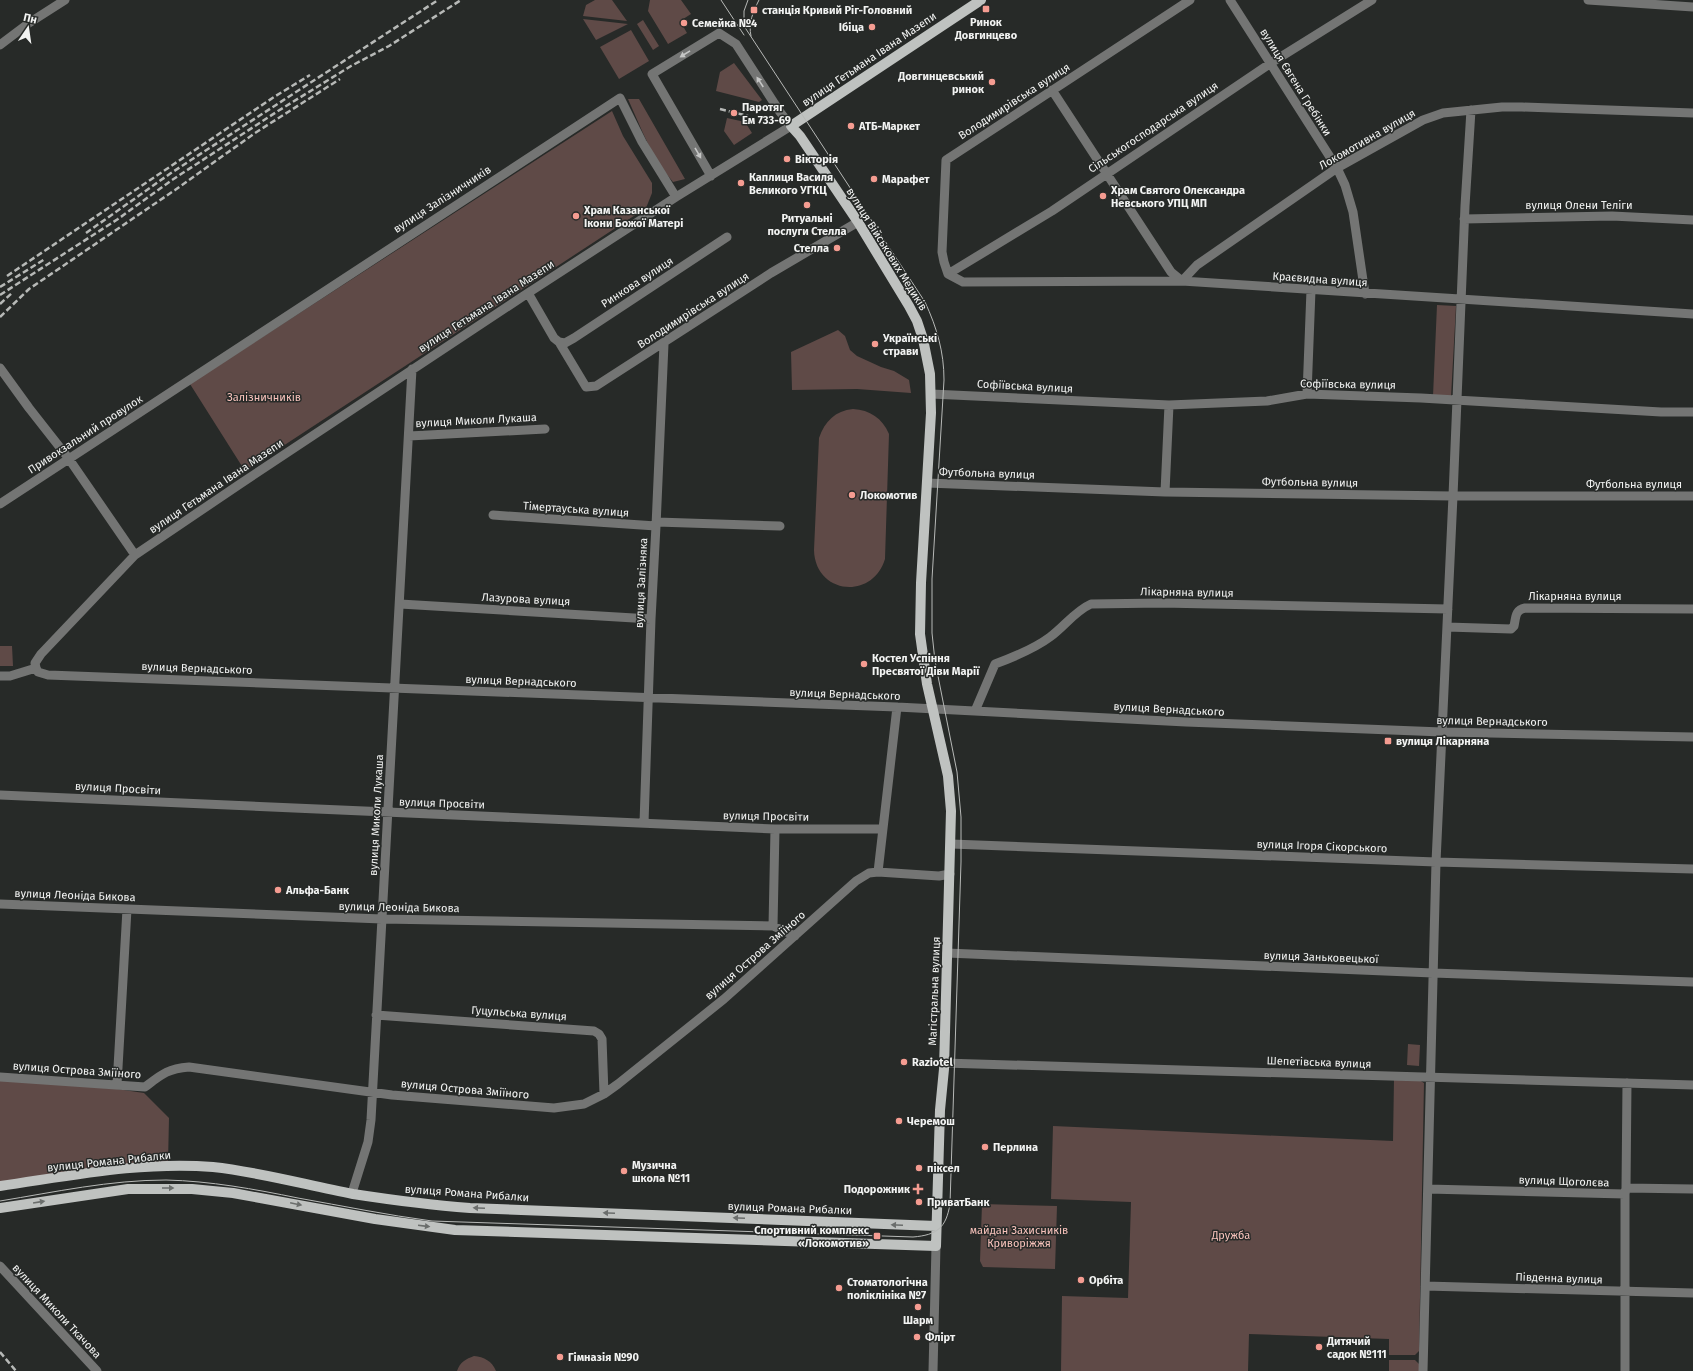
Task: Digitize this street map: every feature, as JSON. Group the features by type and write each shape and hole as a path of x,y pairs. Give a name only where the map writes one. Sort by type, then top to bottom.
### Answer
{"main road":[{"name":"вулиця Гетьмана Івана Мазепи","path":"791,126 981,0"},
{"name":"вулиця Військових Медиків","path":"791,126 800,136 858,222 917,321 923,339 930,374 931,394 921,583 920,634 932,709"},
{"name":"Магістральна вулиця","path":"932,709 939,735 950,793 951,844 936,1246"},
{"name":"вулиця Романа Рибалки","path":"0,1186 79,1175 168,1166 213,1167 420,1204 470,1208 936,1226"},
{"path":"0,1208 128,1189 192,1189 233,1193 375,1219 455,1230 936,1246"}],"street":[{"path":"0,45 29,23 65,0"},
{"name":"Володимирівська вулиця","path":"948,274 942,252 946,160 1190,0"},
{"name":"вулиця Євгена Гребінки","path":"1230,0 1337,168 1345,185 1354,212 1365,294"},
{"name":"Сільськогосподарська вулиця","path":"948,274 1052,211 1270,63 1372,0"},
{"path":"1588,0 1693,7"},
{"path":"711,176 652,74 719,33 736,44 780,112 791,126"},
{"path":"1052,90 1171,272 1182,281"},
{"name":"вулиця Залізничників","path":"182,384 620,98 642,142 676,197"},
{"name":"Локомотивна вулиця","path":"1182,281 1197,264 1337,168 1423,120 1443,114 1471,110 1522,107 1693,113"},
{"path":"1423,1371 1436,862 1454,496 1464,219 1471,110"},
{"name":"вулиця Гетьмана Івана Мазепи","path":"36,668 35,663 41,654 135,556 412,369 676,197 791,126"},
{"name":"вулиця Олени Теліги","path":"1464,219 1612,216 1693,220"},
{"name":"Володимирівська вулиця","path":"559,342 586,387 590,388 596,386 664,344 771,273 858,222"},
{"name":"Ринкова вулиця","path":"559,342 565,343 574,338 727,237"},
{"name":"Краєвидна вулиця","path":"948,274 963,282 1182,281 1693,314"},
{"path":"1307,394 1311,290"},
{"path":"528,293 554,338 559,342"},
{"name":"вулиця Залізняка","path":"644,823 651,619 664,344"},
{"path":"0,368 29,408 70,459 135,556"},
{"name":"вулиця Миколи Лукаша","path":"352,1193 368,1142 371,1120 412,369"},
{"name":"Привокзальний провулок","path":"0,504 182,384"},
{"name":"Софіївська вулиця","path":"931,394 1169,405 1267,401 1307,394 1661,412 1693,412"},
{"path":"1165,492 1169,405"},
{"name":"вулиця Миколи Лукаша","path":"409,436 545,429"},
{"name":"Футбольна вулиця","path":"927,483 1165,492 1454,496 1693,496"},
{"name":"Тімертауська вулиця","path":"493,515 656,524 780,526"},
{"name":"Лікарняна вулиця","path":"975,711 995,664 1026,652 1050,637 1082,608 1091,604 1170,603 1448,609"},
{"name":"Лазурова вулиця","path":"400,604 651,619"},
{"name":"Лікарняна вулиця","path":"1448,627 1511,629 1514,626 1516,613 1520,609 1525,608 1693,609"},
{"path":"0,676 10,676 36,668"},
{"name":"вулиця Вернадського","path":"36,668 38,672 48,675 932,709 1186,722 1442,732 1693,737"},
{"path":"897,708 878,872 939,876 950,874"},
{"name":"вулиця Просвіти","path":"0,795 775,829 883,829"},
{"path":"773,926 775,829"},
{"name":"вулиця Ігоря Сікорського","path":"951,844 1436,862 1693,869"},
{"name":"вулиця Острова Зміїного","path":"0,1077 145,1087 159,1076 173,1068 189,1067 372,1092 554,1108 584,1104 604,1094 708,1012 856,881 869,873 878,872"},
{"name":"вулиця Леоніда Бикова","path":"0,904 382,919 773,926 795,936"},
{"path":"117,1085 127,909"},
{"name":"вулиця Заньковецької","path":"947,953 1693,982"},
{"name":"Гуцульська вулиця","path":"376,1015 594,1031 599,1034 602,1039 604,1094"},
{"name":"Шепетівська вулиця","path":"944,1063 1693,1085"},
{"path":"1625,1371 1625,1191 1627,1083"},
{"name":"вулиця Щоголєва","path":"1428,1189 1625,1191 1693,1189"},
{"name":"Магістральна вулиця","path":"933,1371 936,1246"},
{"name":"вулиця Миколи Ткачова","path":"0,1266 97,1371"},
{"name":"Південна вулиця","path":"1425,1286 1693,1293"}],"green space":[{"path":"595,0 612,0 627,21 583,16 586,5"},
{"path":"650,0 681,0 691,14 680,21 687,33 668,44 648,11"},
{"path":"583,19 628,24 596,40"},
{"path":"643,20 659,46 653,50 637,24"},
{"path":"631,30 649,61 619,79 600,47"},
{"path":"734,63 762,100 759,102 716,91 720,72"},
{"path":"628,99 639,99 685,179 673,182 666,173 653,153"},
{"name":"Залізничників","path":"612,111 623,136 652,183 652,193 646,208 245,471 190,384"},
{"path":"727,118 745,122 752,133 734,145 724,131"},
{"path":"1437,305 1456,306 1451,397 1433,396"},
{"path":"838,330 845,336 850,350 857,356 894,371 909,380 911,393 857,389 792,390 791,352"},
{"name":"Локомотив","path":"853,409 865,411 875,416 883,423 889,434 885,559 878,572 869,582 857,586 845,587 833,583 824,576 817,565 814,550 819,438 824,427 832,418 841,412"},
{"path":"0,646 12,646 13,666 0,666"},
{"path":"1408,1044 1420,1045 1419,1066 1407,1065"},
{"name":"Дружба","path":"1394,1079 1419,1080 1424,1083 1419,1351 1415,1355 1389,1355 1389,1339 1249,1334 1248,1371 1061,1371 1062,1296 1128,1298 1131,1202 1051,1199 1053,1126 1393,1141"},
{"path":"0,1080 117,1089 144,1093 169,1118 168,1163 0,1183"},
{"name":"майдан Захисників Криворіжжя","path":"982,1204 1057,1206 1055,1269 983,1267 980,1261"},
{"path":"474,1356 487,1360 496,1371 457,1371 464,1361"},
{"path":"1389,1360 1415,1360 1419,1364 1419,1371 1389,1371"}],"tram line":[{"path":"721,0 744,35"},
{"path":"0,1201 103,1184 166,1180 232,1186 432,1221 913,1237 934,1232 943,1224 950,1204 961,862 961,817 957,772 935,661 932,633 932,579 944,380 943,360 933,321 925,302 744,26 744,11 748,0"},
{"path":"751,36 751,22 759,0"}],"railway":[{"path":"86,233 171,173 438,0"},
{"path":"0,295 118,219 172,180 278,111 351,66 389,46 461,0"},
{"path":"7,276 274,97 310,75"},
{"path":"0,317 29,289 175,190 255,133 340,79"},
{"path":"720,109 748,116"},
{"path":"0,287 45,259"},
{"path":"0,304 13,292"},
{"path":"0,1352 16,1371"}],"place":[{"name":"Ринок Довгинцево","path":"986,9"},
{"name":"станція Кривий Ріг-Головний","path":"754,10"},
{"name":"Семейка №4","path":"684,23"},
{"name":"Ібіца","path":"872,27"},
{"name":"Довгинцевський ринок","path":"992,82"},
{"name":"Паротяг Ем 733-69","path":"734,113"},
{"name":"АТБ-Маркет","path":"851,126"},
{"name":"Вікторія","path":"787,159"},
{"name":"Марафет","path":"874,179"},
{"name":"Каплиця Василя Великого УГКЦ","path":"741,183"},
{"name":"Храм Святого Олександра Невського УПЦ МП","path":"1103,196"},
{"name":"Ритуальні послуги Стелла","path":"807,205"},
{"name":"Храм Казанської Ікони Божої Матері","path":"576,216"},
{"name":"Стелла","path":"837,248"},
{"name":"Українські страви","path":"875,344"},
{"name":"Локомотив","path":"852,495"},
{"name":"Костел Успіння Пресвятої Діви Марії","path":"864,664"},
{"name":"вулиця Лікарняна","path":"1388,741"},
{"name":"Альфа-Банк","path":"278,890"},
{"name":"Raziotel","path":"904,1062"},
{"name":"Черемош","path":"899,1121"},
{"name":"Перлина","path":"985,1147"},
{"name":"піксел","path":"919,1168"},
{"name":"Музична школа №11","path":"624,1171"},
{"name":"Подорожник","path":"918,1189"},
{"name":"ПриватБанк","path":"919,1202"},
{"name":"Спортивний комплекс «Локомотив»","path":"877,1236"},
{"name":"Орбіта","path":"1081,1280"},
{"name":"Стоматологічна поліклініка №7","path":"839,1288"},
{"name":"Шарм","path":"918,1307"},
{"name":"Флірт","path":"917,1337"},
{"name":"Дитячий садок №111","path":"1319,1347"},
{"name":"Гімназія №90","path":"560,1357"}]}
